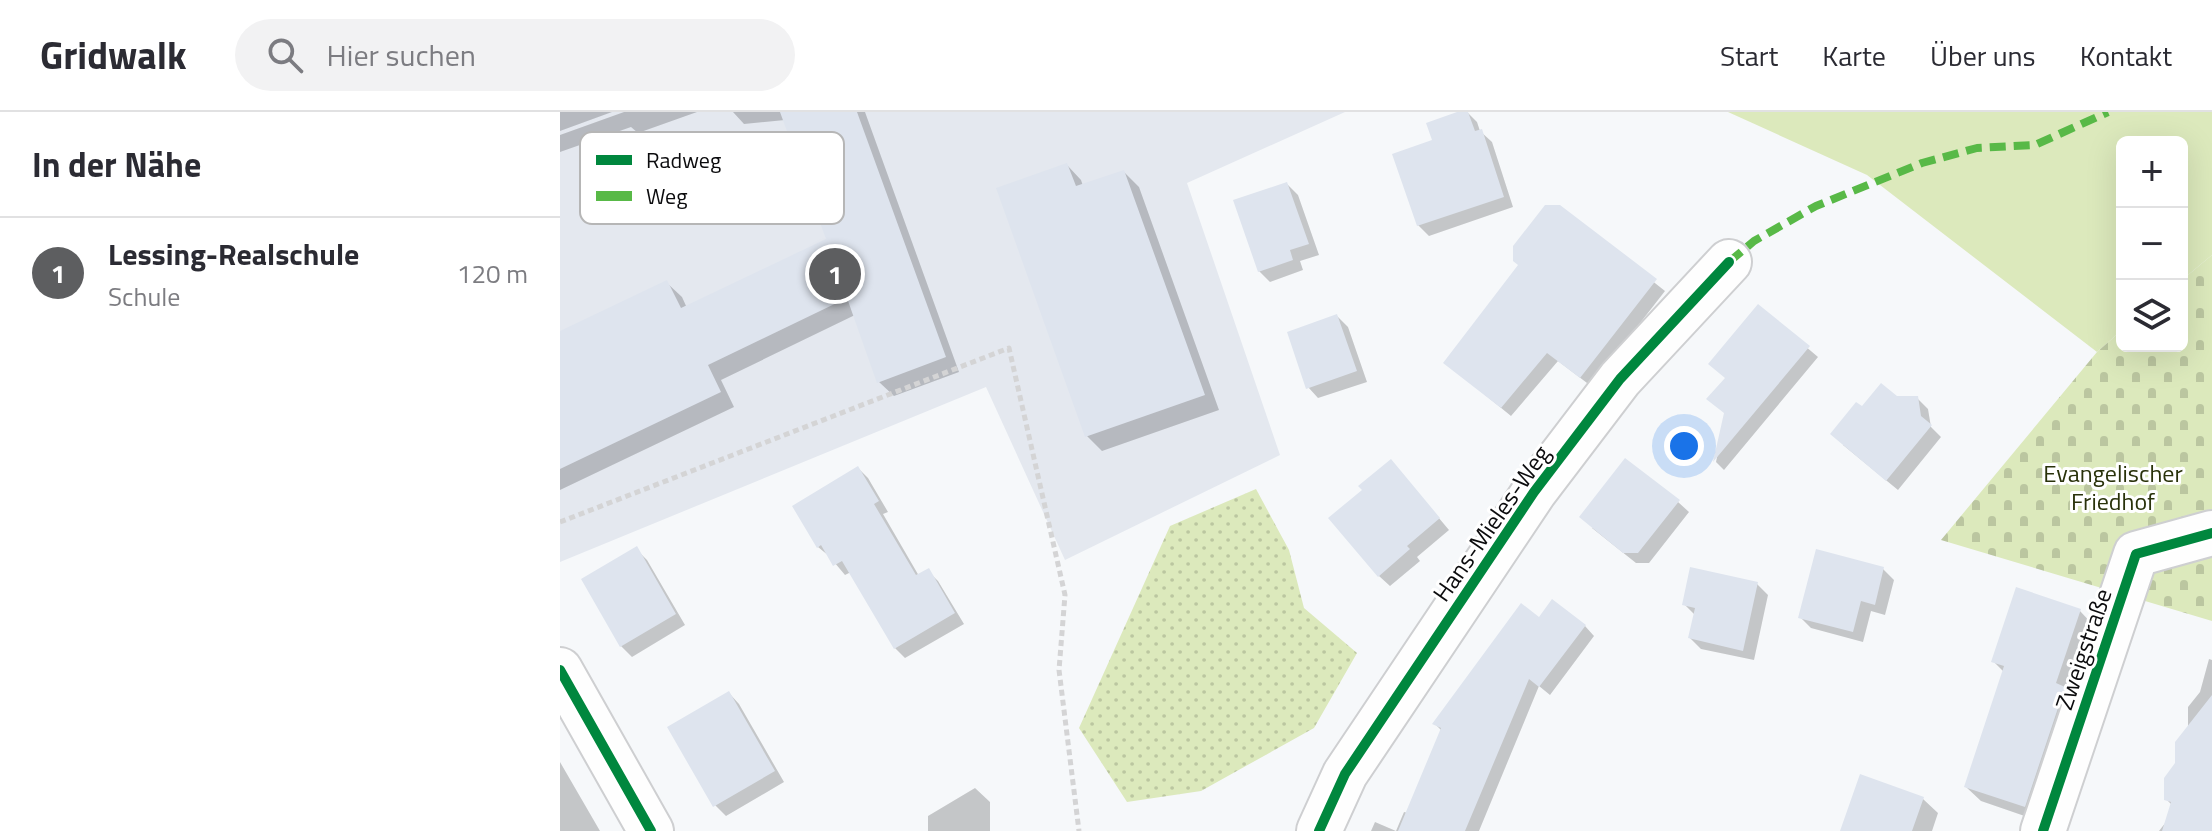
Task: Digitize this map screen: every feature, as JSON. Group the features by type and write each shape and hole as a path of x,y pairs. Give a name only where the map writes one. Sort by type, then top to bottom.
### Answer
{"street":[{"name":"Hans-Mieles-Weg","path":"1319,831 1345,774 1534,492 1620,379 1729,262"},
{"name":"Zweigstraße","path":"2043,831 2136,554 2212,533"},
{"path":"560,670 651,831"}],"path":[{"path":"560,522 1009,348 1065,595 1059,670 1079,831"}],"shaded area":[{"path":"560,112 1345,112 1187,183 1280,455 1065,560 986,387 560,562"}],"green space":[{"path":"1728,112 2212,112 2212,255 2188,275 2188,136 2116,136 2116,335 2097,352 1867,175"},
{"name":"Evangelischer Friedhof","path":"2212,255 2212,621 1941,540 2097,352 2116,335 2116,352 2188,352 2188,275"},
{"path":"1256,489 1289,550 1304,608 1357,653 1314,728 1201,791 1127,802 1079,728 1170,526"}],"building":[{"path":"780,112 857,112 946,357 877,383 847,298 708,365 721,392 560,469 560,331 667,280 681,308 826,239 821,224 844,224 844,132 787,132"},
{"path":"1457,112 1468,112 1475,131 1482,129 1504,197 1417,226 1392,154 1432,140 1426,123"},
{"path":"1067,163 1076,186 1124,170 1205,395 1085,437 996,188"},
{"path":"1287,182 1309,244 1290,250 1293,260 1258,272 1233,200"},
{"path":"1545,205 1560,205 1657,279 1580,378 1547,353 1501,408 1443,363 1518,265 1513,261 1513,246"},
{"path":"1758,304 1810,346 1713,462 1724,413 1706,399 1725,378 1708,364"},
{"path":"1337,314 1357,371 1306,389 1287,332"},
{"path":"1881,383 1897,396 1918,396 1921,416 1932,425 1886,481 1830,434 1856,402 1862,406"},
{"path":"1625,458 1680,500 1638,553 1623,553 1579,517"},
{"path":"1391,459 1440,518 1407,546 1410,549 1378,577 1328,518 1362,490 1358,486"},
{"path":"858,466 879,501 874,504 916,575 929,568 955,613 894,649 842,561 833,566 821,545 817,548 792,506"},
{"path":"637,546 676,614 620,647 581,579"},
{"path":"1816,549 1884,567 1875,605 1861,601 1853,632 1798,618"},
{"path":"1690,567 1758,582 1743,651 1688,638 1695,608 1682,605"},
{"path":"2016,587 2081,609 2056,683 2065,687 2025,807 1964,787 2004,666 1991,662"},
{"path":"1552,599 1586,625 1539,687 1529,679 1465,831 1398,831 1441,728 1432,724 1521,603 1539,617"},
{"path":"729,691 775,771 713,807 667,727"},
{"path":"2212,695 2212,831 2162,831 2171,802 2164,800 2164,778 2175,763 2175,742"},
{"path":"1860,774 1924,797 1912,831 1840,831"}],"marked path":[{"path":"1729,262 1754,241 1816,206 1922,163 1977,148 2035,145 2108,112"}],"cycle path":[{"path":"1319,831 1345,774 1534,492 1620,379 1729,262"},
{"path":"2043,831 2136,554 2212,533"},
{"path":"560,670 651,831"}],"place":[{"name":"Lessing-Realschule","path":"835,274"}]}
